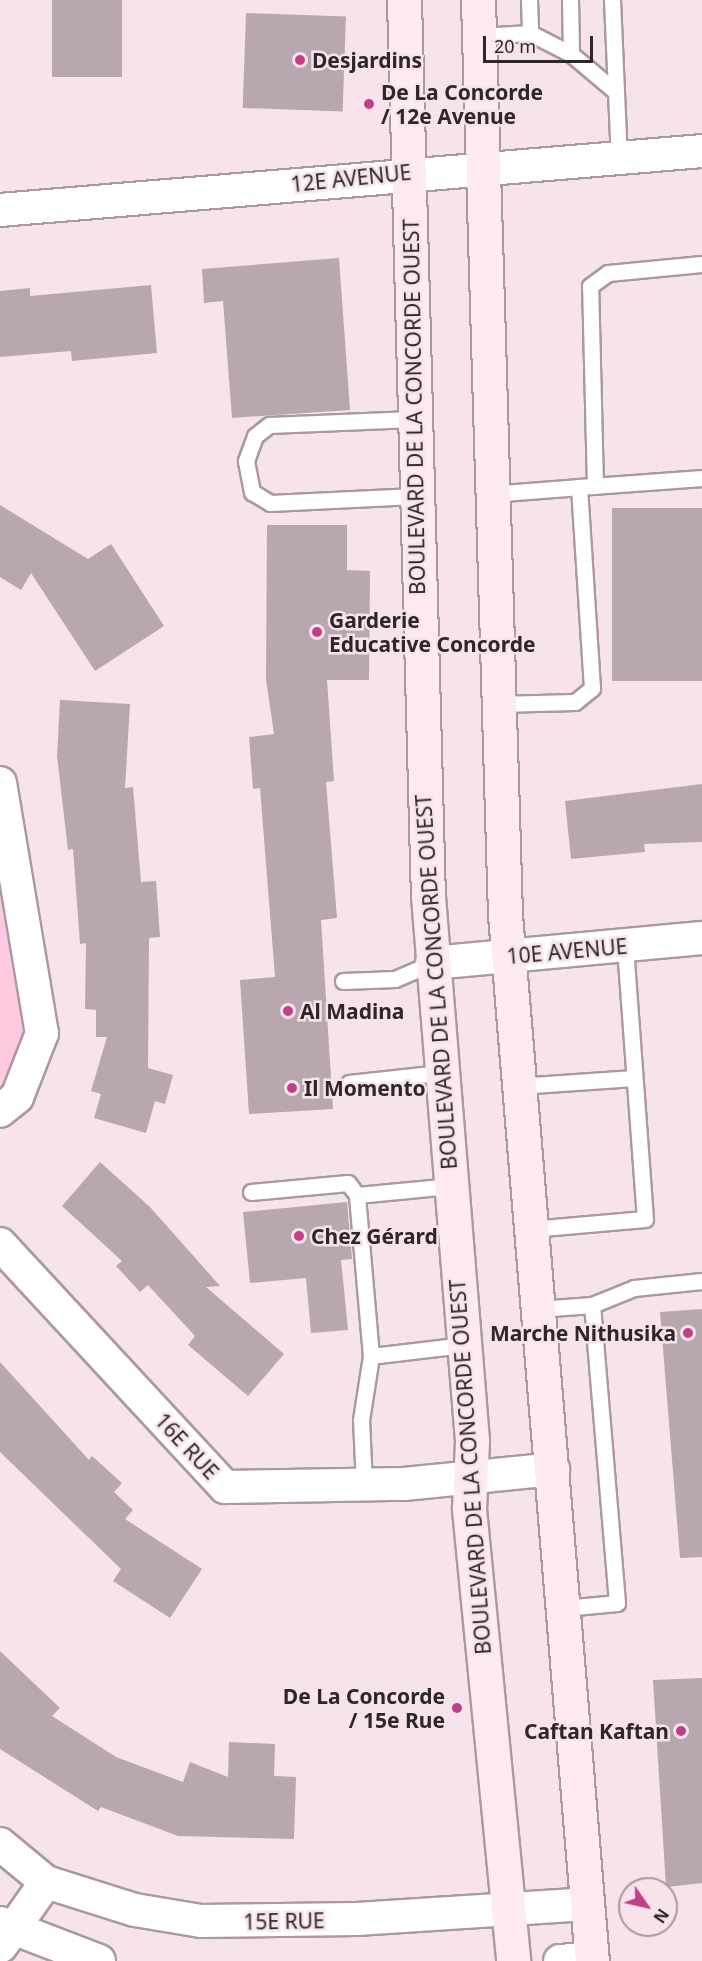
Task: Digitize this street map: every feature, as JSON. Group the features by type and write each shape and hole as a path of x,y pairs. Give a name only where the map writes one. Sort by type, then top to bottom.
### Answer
{"street":[{"name":"BOULEVARD DE LA CONCORDE OUEST","path":"404,0 415,495 432,963 463,1345 470,1478 513,1961"},
{"path":"478,0 491,494 508,956 553,1469 592,1959 560,1961"},
{"name":"12E AVENUE","path":"0,210 409,172 702,151"},
{"path":"0,783 42,1033 17,1097 0,1111"},
{"name":"10E AVENUE","path":"432,963 702,938"},
{"name":"16E RUE","path":"0,1244 225,1487 364,1485 470,1478 553,1469"},
{"name":"15E RUE","path":"0,1844 46,1882 135,1910 216,1923 587,1904"},
{"path":"46,1882 4,1933 99,1961"}],"lane":[{"path":"529,0 530,33"},
{"path":"570,0 571,54"},
{"path":"612,0 619,158"},
{"path":"479,36 530,33 571,54 615,91"},
{"path":"595,486 590,286 608,273 702,264"},
{"path":"413,419 269,425 255,436 246,461 249,485 270,503 415,495"},
{"path":"491,494 702,477"},
{"path":"498,704 575,702 592,688 579,487"},
{"path":"531,1229 645,1219 625,946"},
{"path":"344,981 394,979 432,963"},
{"path":"349,1083 440,1073"},
{"path":"518,1086 634,1078"},
{"path":"251,1192 348,1183 357,1195 371,1356 361,1420 364,1485"},
{"path":"357,1195 450,1186"},
{"path":"538,1309 592,1305 634,1288 702,1281"},
{"path":"564,1608 617,1603 592,1305"},
{"path":"371,1356 463,1345"}],"shaded area":[{"path":"0,783 42,1033 0,1111"}],"building":[{"path":"52,0 122,0 122,77 52,77"},
{"path":"246,13 346,16 343,111 243,108"},
{"path":"339,258 350,410 232,418 223,301 204,303 202,269"},
{"path":"151,285 157,353 72,361 71,351 0,357 0,291 30,288 30,296"},
{"path":"0,505 88,559 111,544 164,626 95,671 31,573 21,590 0,577"},
{"path":"612,508 702,508 702,681 612,681"},
{"path":"267,525 347,525 347,570 370,571 369,680 327,680 334,781 326,782 337,918 321,920 333,1109 249,1114 240,980 275,977 260,788 253,789 249,737 274,734 266,679"},
{"path":"60,700 130,704 125,788 133,787 141,882 156,881 160,937 149,938 148,1068 173,1075 165,1104 155,1101 146,1133 94,1118 101,1094 91,1091 107,1037 96,1037 96,1010 85,1009 86,943 80,944 73,849 68,850 57,756"},
{"path":"702,784 702,842 644,844 645,852 571,859 565,801"},
{"path":"100,1162 150,1207 220,1286 206,1287 284,1354 248,1396 188,1345 195,1336 148,1285 140,1292 116,1266 122,1261 62,1206"},
{"path":"347,1202 352,1259 341,1260 348,1330 311,1333 306,1278 250,1283 243,1212"},
{"path":"702,1309 702,1557 680,1558 660,1312"},
{"path":"0,1362 89,1460 92,1456 122,1483 114,1492 133,1510 125,1519 202,1569 170,1618 113,1581 121,1569 0,1452"},
{"path":"0,1651 60,1708 52,1716 116,1757 183,1782 190,1762 228,1777 229,1742 275,1744 274,1776 296,1777 294,1839 178,1836 101,1807 98,1811 0,1749"},
{"path":"702,1678 702,1883 678,1886 678,1877 665,1877 653,1680"}],"place":[{"name":"Desjardins","path":"300,60"},
{"name":"De La Concorde / 12e Avenue","path":"369,104"},
{"name":"Garderie Educative Concorde","path":"317,632"},
{"name":"Al Madina","path":"288,1011"},
{"name":"Il Momento","path":"292,1088"},
{"name":"Chez Gérard","path":"299,1236"},
{"name":"Marche Nithusika","path":"688,1333"},
{"name":"De La Concorde / 15e Rue","path":"457,1708"},
{"name":"Caftan Kaftan","path":"681,1731"}]}
